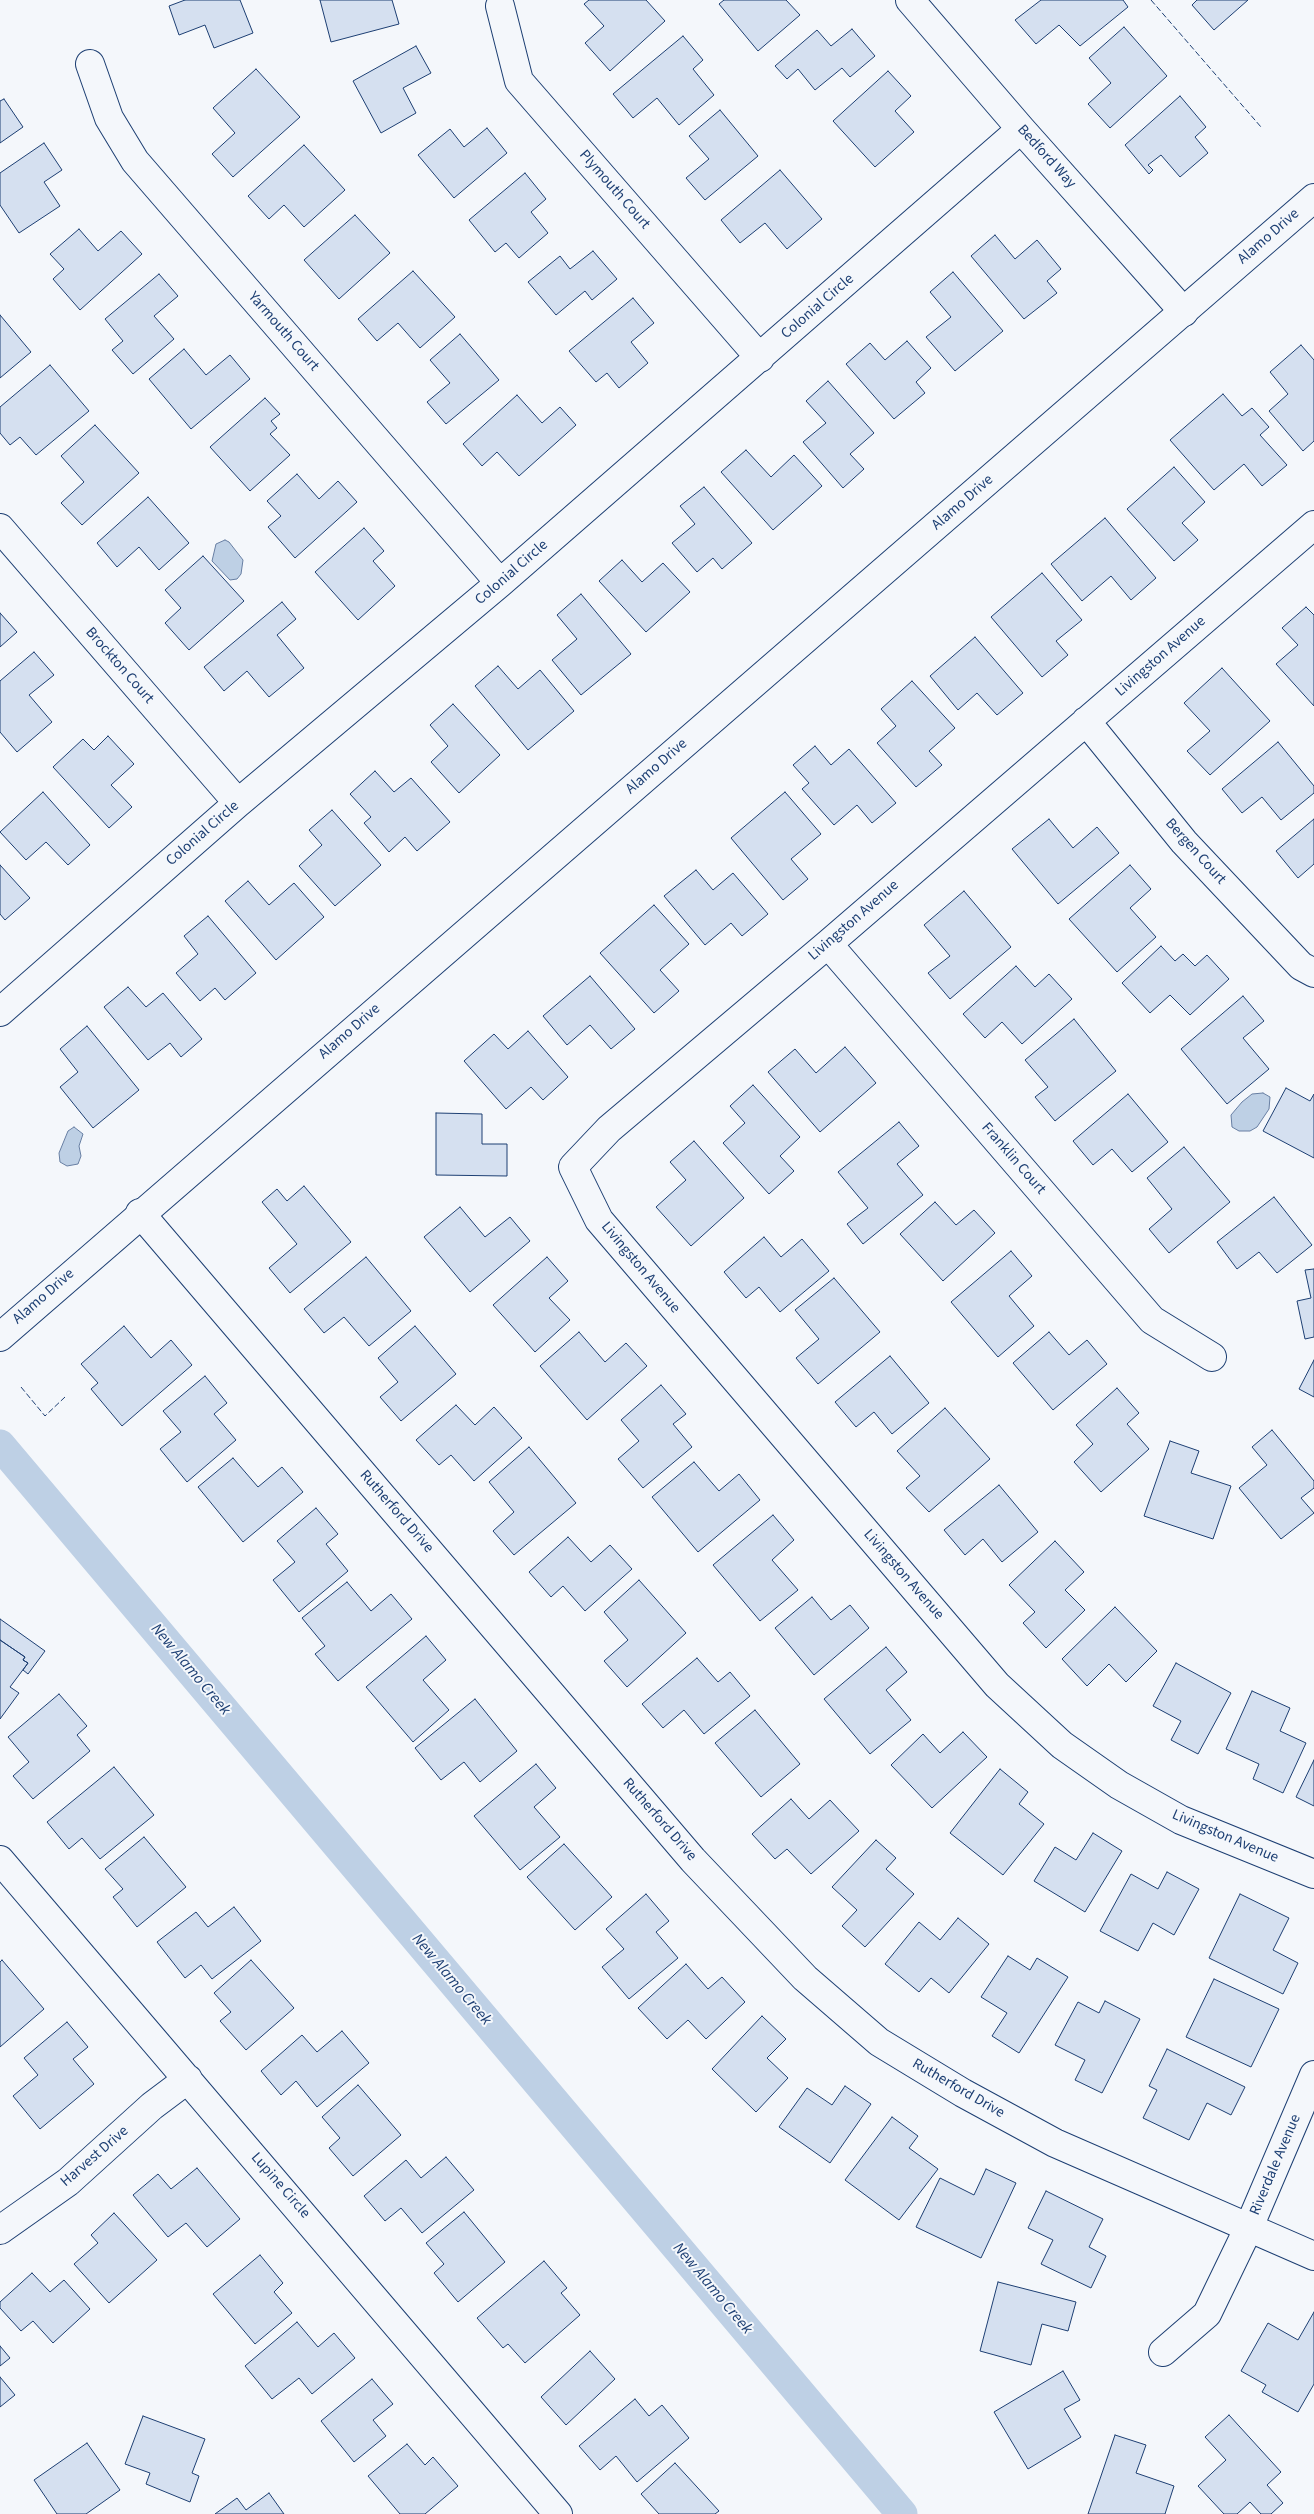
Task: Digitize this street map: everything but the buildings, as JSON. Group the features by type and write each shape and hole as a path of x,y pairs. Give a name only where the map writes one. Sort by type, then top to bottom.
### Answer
{"street":[{"name":"Bedford Way","path":"910,0 1021,129 1184,312"},
{"name":"Plymouth Court","path":"500,6 519,81 760,358"},
{"name":"Yarmouth Court","path":"90,64 109,118 136,161 500,583"},
{"name":"Colonial Circle","path":"0,1012 238,803 500,583 1021,129"},
{"name":"Alamo Drive","path":"0,1337 140,1213 1314,198"},
{"name":"Livingston Avenue","path":"1314,525 828,944 609,1129 573,1167 600,1220 997,1685 1055,1738 1119,1784 1181,1820 1314,1874"},
{"name":"Brockton Court","path":"0,528 238,803"},
{"name":"Bergen Court","path":"1086,721 1184,842 1301,966 1314,973"},
{"name":"Franklin Court","path":"828,944 1152,1320 1212,1357"},
{"name":"Rutherford Drive","path":"140,1213 694,1860 804,1978 879,2042 963,2093 1055,2143 1314,2256"},
{"name":"Lupine Circle","path":"0,1860 558,2514"},
{"name":"Riverdale Avenue","path":"1163,2352 1207,2314 1249,2227 1314,2075"},
{"name":"Harvest Drive","path":"0,2230 68,2182 152,2106 188,2079"}],"water":[{"path":"225,540 229,542 243,560 241,574 237,579 230,580 212,561 216,544"},
{"path":"1263,1093 1270,1097 1269,1109 1257,1127 1250,1131 1239,1131 1232,1127 1231,1115 1242,1102 1252,1094"},
{"path":"74,1127 83,1134 79,1146 81,1156 78,1164 67,1166 60,1162 59,1153 68,1131"}],"waterway":[{"name":"New Alamo Creek","path":"0,1445 902,2514"}],"fence":[{"path":"1151,0 1261,127"},
{"path":"21,1387 45,1416 65,1397"}]}
